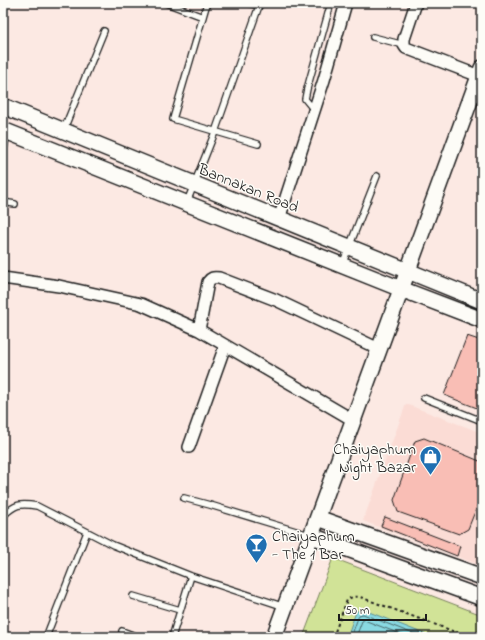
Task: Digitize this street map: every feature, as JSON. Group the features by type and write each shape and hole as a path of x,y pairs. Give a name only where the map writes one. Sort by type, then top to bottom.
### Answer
{"street":[{"path":"279,219 346,3"},
{"path":"274,637 481,73 411,51 406,48 404,45 404,39 416,3"},
{"name":"Bannakan Road","path":"3,106 482,301"},
{"path":"5,131 482,320"},
{"path":"74,159 83,139"},
{"path":"199,330 208,282 214,277 276,300 379,349"},
{"path":"3,278 59,286 141,304 199,330 353,420"},
{"path":"189,447 225,346"},
{"path":"318,518 482,577"},
{"path":"312,536 482,598"}],"lane":[{"path":"166,3 203,17"},
{"path":"207,3 173,120 258,144"},
{"path":"186,204 214,132 259,4 249,3"},
{"path":"314,110 305,99 331,3"},
{"path":"63,131 104,31"},
{"path":"373,38 404,45"},
{"path":"3,154 5,131"},
{"path":"342,265 377,176"},
{"path":"3,202 15,204"},
{"path":"424,398 482,421"},
{"path":"184,498 210,504 312,536"},
{"path":"3,516 16,506 25,504 37,506 113,545 191,576 285,607"},
{"path":"46,637 87,532"},
{"path":"172,637 191,576"},
{"path":"133,596 180,610"},
{"path":"122,631 138,637"}],"path":[{"path":"333,637 347,600 355,596 469,637"}],"shaded area":[{"name":"Chaiyaphum Night Bazar","path":"406,404 482,433 482,566 363,521"}],"green space":[{"path":"333,558 482,615 482,637 303,637"}],"water":[{"path":"359,610 364,610 432,637 347,637 356,612"}],"building":[{"path":"467,336 482,341 482,410 444,395"},
{"path":"424,438 482,462 482,494 468,529 459,534 398,512 394,500 415,441"},
{"path":"385,517 460,546 457,556 381,526"}],"place":[{"name":"Chaiyaphum Night Bazar","path":"431,476"},
{"name":"Chaiyaphum - The 1 Bar","path":"256,564"}]}
